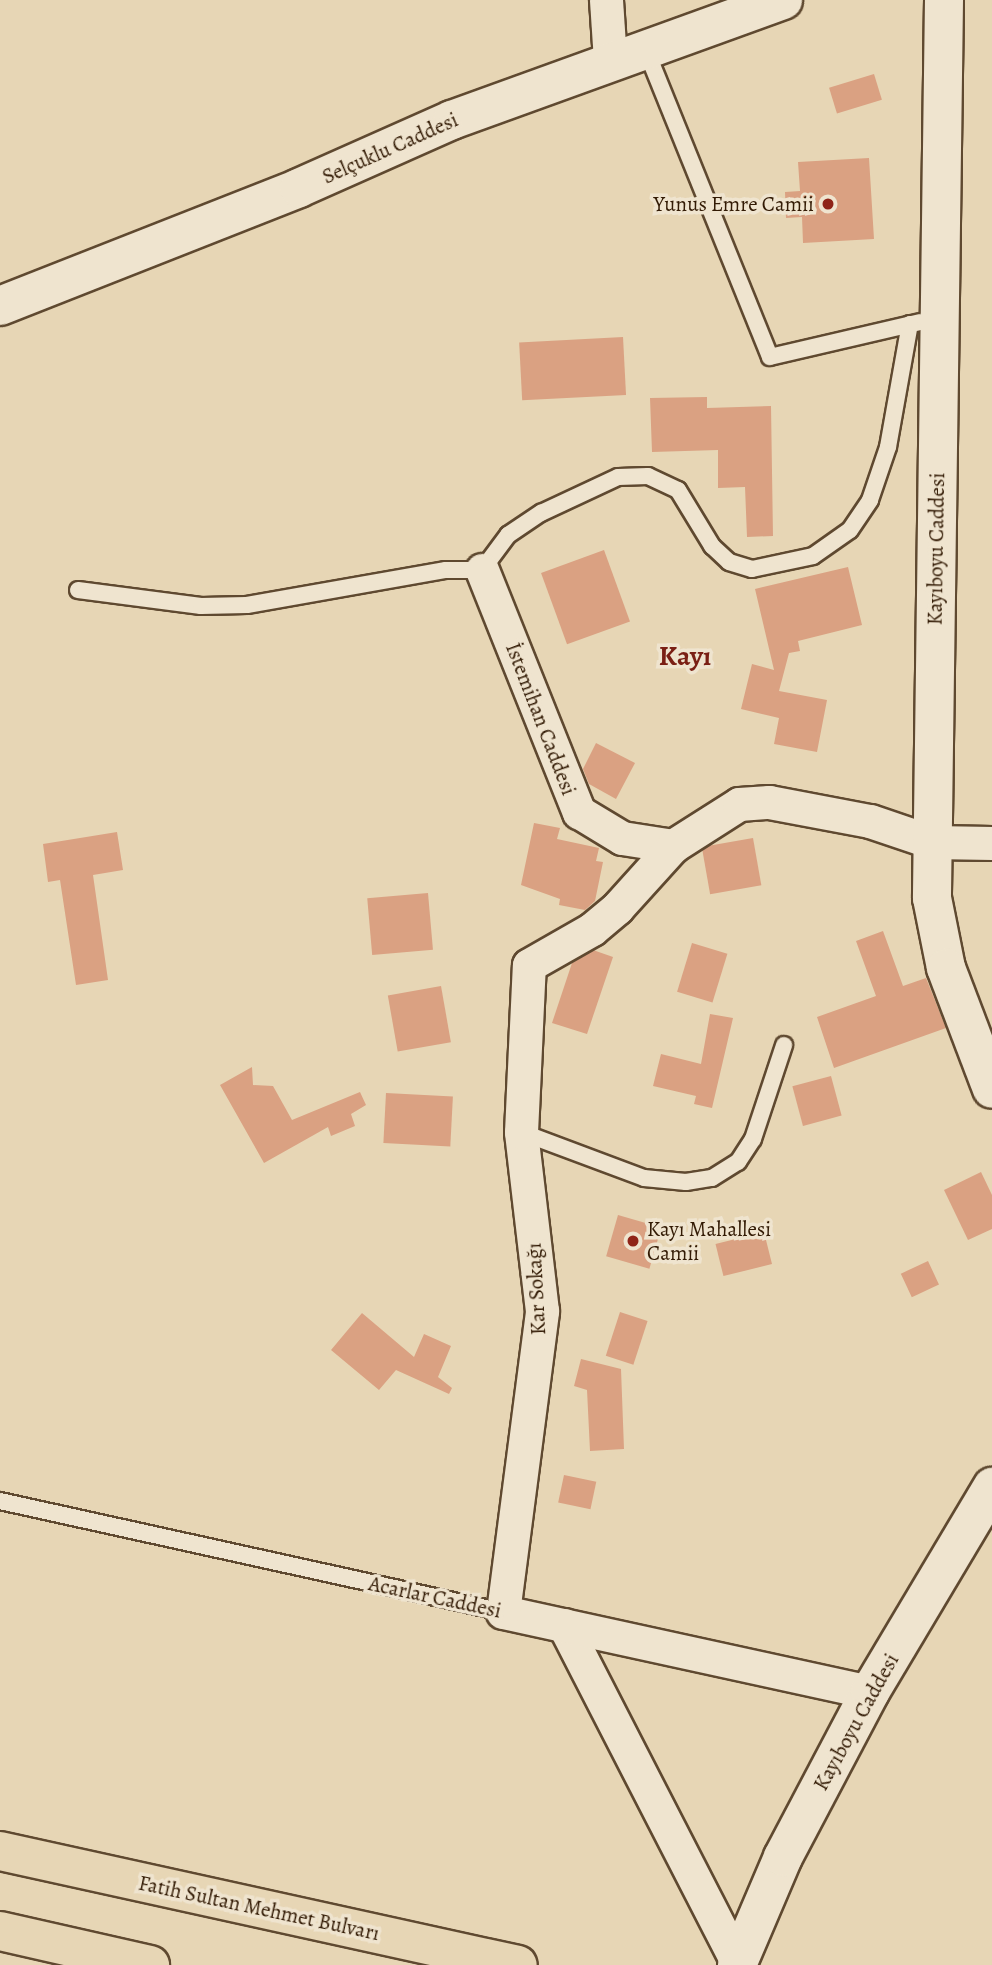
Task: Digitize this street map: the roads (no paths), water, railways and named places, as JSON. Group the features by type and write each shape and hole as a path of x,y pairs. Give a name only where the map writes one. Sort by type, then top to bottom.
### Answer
{"highway":[{"name":"Fatih Sultan Mehmet Bulvarı","path":"0,1851 518,1965"},
{"path":"0,1931 150,1965"}],"street":[{"path":"606,0 610,60"},
{"name":"Selçuklu Caddesi","path":"0,306 610,60 783,0"},
{"name":"Kayıboyu Caddesi","path":"944,0 925,321 932,898 946,968 992,1089"},
{"name":"İstemihan Caddesi","path":"482,570 579,811 622,838 673,846"},
{"path":"673,846 739,804 769,802 870,821 932,842 992,843"},
{"name":"Kar Sokağı","path":"503,1612 541,1311 521,1132 529,965 617,908 673,846"},
{"name":"Kayıboyu Caddesi","path":"737,1964 783,1857 870,1692 992,1487"},
{"name":"Acarlar Caddesi","path":"503,1612 870,1692"},
{"path":"564,1625 737,1964"}],"lane":[{"path":"78,590 201,606 247,605 446,570 482,570 508,535 541,513 618,477 648,476 678,490 712,546 729,562 752,569 813,556 850,530 870,500 925,321 770,357 645,47"},
{"path":"521,1132 644,1178 686,1182 712,1178 738,1162 752,1139 784,1045"},
{"name":"Acarlar Caddesi","path":"0,1501 503,1612"}],"place":[{"name":"Yunus Emre Camii","path":"828,204"},
{"name":"Kayı Mahallesi Camii","path":"633,1241"}],"district":[{"name":"Kayı","path":"685,656"}]}
